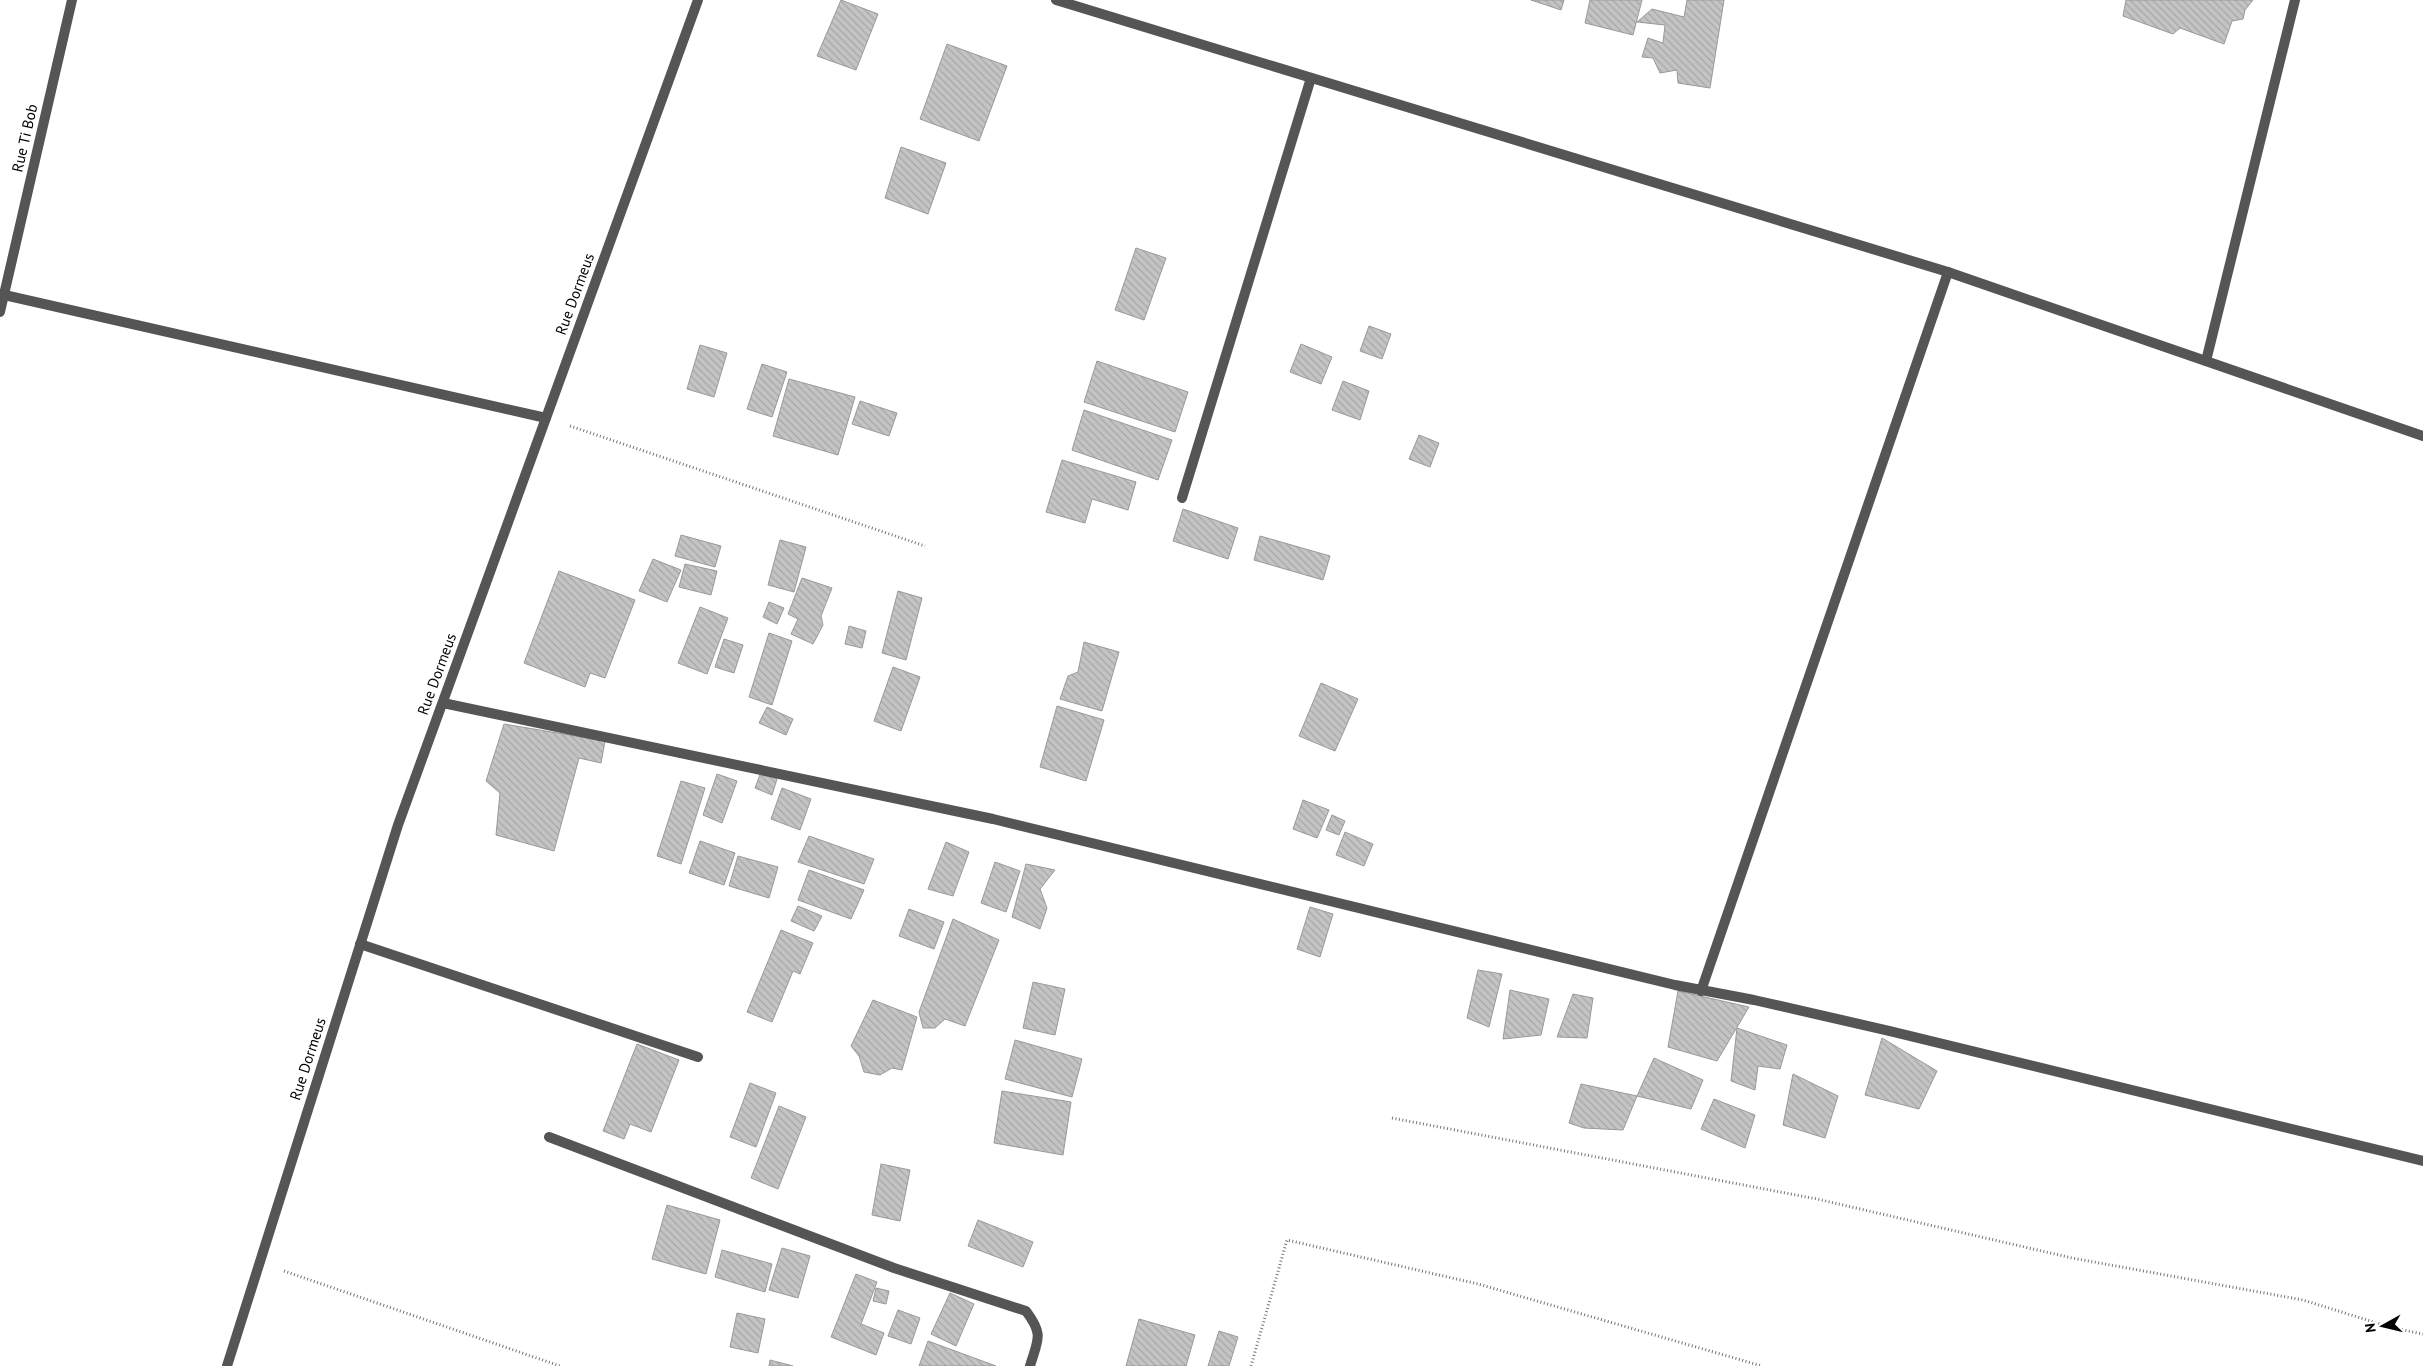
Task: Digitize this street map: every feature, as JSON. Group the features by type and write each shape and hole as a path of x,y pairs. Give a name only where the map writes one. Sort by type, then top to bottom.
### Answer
{"street":[{"name":"Rue Ti Bob","path":"0,312 2,295 72,0"},
{"name":"Rue Dormeus","path":"227,1366 398,824 698,0"},
{"path":"1056,0 1948,272 2423,436"},
{"path":"2206,361 2295,0"},
{"path":"1182,498 1311,78"},
{"path":"1701,991 1948,272"},
{"path":"2,295 546,418"},
{"path":"443,703 992,818 1701,991 1754,1000 1890,1031 2423,1160"},
{"path":"360,944 698,1057"},
{"path":"549,1137 894,1268 1026,1311 1036,1324 1039,1335 1030,1366"}],"path":[{"path":"546,418 925,546"},
{"path":"1392,1118 1817,1199 2072,1258 2303,1300 2393,1328 2423,1334"},
{"path":"1251,1366 1287,1240 1478,1284 1762,1366"},
{"path":"260,1262 560,1366"}],"building":[{"path":"841,0 878,14 856,70 817,56"},
{"path":"1531,0 1564,0 1561,10"},
{"path":"1590,0 1642,0 1633,35 1585,23"},
{"path":"1687,0 1724,0 1710,88 1678,83 1677,70 1660,73 1653,58 1642,57 1648,38 1663,43 1665,25 1637,22 1652,9 1684,17"},
{"path":"2126,0 2253,0 2245,10 2243,19 2232,21 2224,44 2180,28 2173,34 2123,16"},
{"path":"947,44 1007,66 979,141 920,119"},
{"path":"901,147 946,163 928,214 885,198"},
{"path":"1136,248 1166,258 1144,320 1115,310"},
{"path":"1369,326 1391,334 1382,359 1360,351"},
{"path":"1301,344 1332,357 1321,384 1290,372"},
{"path":"700,345 727,353 714,397 687,389"},
{"path":"1097,361 1188,392 1175,432 1084,402"},
{"path":"762,364 787,372 772,417 747,409"},
{"path":"789,379 855,397 838,455 773,436"},
{"path":"1343,381 1369,391 1360,420 1332,410"},
{"path":"860,401 897,413 889,436 852,424"},
{"path":"1084,410 1172,440 1158,480 1072,450"},
{"path":"1419,435 1439,443 1430,467 1409,459"},
{"path":"1062,460 1136,482 1128,510 1092,499 1085,523 1046,512"},
{"path":"1183,509 1238,528 1228,559 1173,541"},
{"path":"681,535 721,546 715,567 675,556"},
{"path":"1260,536 1330,556 1323,580 1254,560"},
{"path":"780,540 806,547 794,592 768,585"},
{"path":"653,559 681,570 667,602 639,591"},
{"path":"685,564 717,571 711,595 679,587"},
{"path":"559,571 635,600 605,678 590,673 585,687 524,663"},
{"path":"802,578 832,588 821,616 823,625 813,644 791,634 798,619 788,614"},
{"path":"898,591 922,598 906,660 882,653"},
{"path":"769,602 784,608 777,624 763,617"},
{"path":"700,607 728,618 707,674 678,663"},
{"path":"849,626 866,631 862,648 845,644"},
{"path":"769,633 792,641 772,705 749,697"},
{"path":"724,639 743,645 734,673 715,667"},
{"path":"1084,642 1119,652 1102,711 1060,699 1068,676 1078,672"},
{"path":"893,667 920,677 901,731 874,721"},
{"path":"1321,683 1358,699 1335,751 1299,736"},
{"path":"1057,706 1104,720 1086,781 1040,767"},
{"path":"767,707 793,719 786,735 759,723"},
{"path":"504,724 605,741 601,763 579,758 554,851 496,835 500,793 486,781"},
{"path":"761,772 777,779 772,795 755,788"},
{"path":"717,774 737,781 722,823 703,815"},
{"path":"681,781 705,788 681,864 657,856"},
{"path":"782,788 811,799 800,830 771,819"},
{"path":"1303,800 1329,810 1317,838 1293,829"},
{"path":"1332,815 1345,821 1339,835 1326,830"},
{"path":"1345,832 1373,844 1364,866 1336,855"},
{"path":"809,836 874,859 864,884 798,862"},
{"path":"700,841 735,853 724,885 689,873"},
{"path":"946,842 969,852 953,896 928,889"},
{"path":"738,856 778,867 769,898 729,886"},
{"path":"995,862 1020,871 1006,912 981,903"},
{"path":"1026,864 1055,870 1040,889 1047,908 1040,929 1012,917"},
{"path":"809,870 864,890 851,919 798,900"},
{"path":"798,906 822,916 814,931 791,921"},
{"path":"1310,907 1333,914 1320,957 1297,949"},
{"path":"909,909 944,922 934,949 899,936"},
{"path":"953,919 999,940 965,1026 945,1019 935,1028 923,1028 919,1012"},
{"path":"781,930 813,943 800,974 793,971 772,1022 747,1012"},
{"path":"1478,970 1502,974 1489,1027 1467,1018"},
{"path":"1033,982 1065,989 1055,1035 1023,1028"},
{"path":"1510,990 1549,999 1541,1035 1503,1039"},
{"path":"1678,991 1749,1007 1717,1061 1668,1047"},
{"path":"1573,994 1593,998 1587,1038 1557,1037"},
{"path":"873,1000 917,1017 902,1070 892,1068 880,1075 864,1072 859,1056 851,1046"},
{"path":"1737,1028 1787,1045 1780,1069 1758,1066 1755,1090 1731,1081"},
{"path":"1882,1038 1937,1071 1919,1109 1865,1095"},
{"path":"1015,1040 1082,1059 1072,1097 1005,1079"},
{"path":"637,1044 679,1060 651,1132 630,1124 624,1139 603,1131"},
{"path":"1654,1058 1703,1080 1691,1109 1637,1096"},
{"path":"1793,1074 1838,1096 1825,1138 1783,1125"},
{"path":"750,1083 776,1093 756,1147 730,1137"},
{"path":"1581,1084 1637,1096 1623,1130 1584,1128 1569,1123"},
{"path":"1002,1091 1071,1102 1063,1155 994,1143"},
{"path":"1714,1099 1755,1115 1745,1148 1701,1129"},
{"path":"779,1106 806,1117 778,1189 751,1178"},
{"path":"881,1164 910,1170 900,1221 872,1215"},
{"path":"667,1205 720,1220 706,1274 652,1259"},
{"path":"978,1220 1033,1242 1023,1267 968,1246"},
{"path":"782,1248 810,1256 798,1298 769,1290"},
{"path":"722,1250 772,1264 765,1292 715,1277"},
{"path":"856,1274 877,1282 861,1324 884,1333 876,1355 831,1337"},
{"path":"876,1288 889,1291 886,1304 873,1301"},
{"path":"950,1293 974,1304 956,1346 931,1334"},
{"path":"898,1310 920,1318 911,1344 888,1336"},
{"path":"737,1313 765,1319 758,1353 730,1347"},
{"path":"1139,1319 1195,1335 1186,1366 1126,1366"},
{"path":"1219,1331 1238,1337 1229,1366 1208,1366"},
{"path":"928,1341 996,1366 919,1366"},
{"path":"770,1360 793,1366 769,1366"}]}
